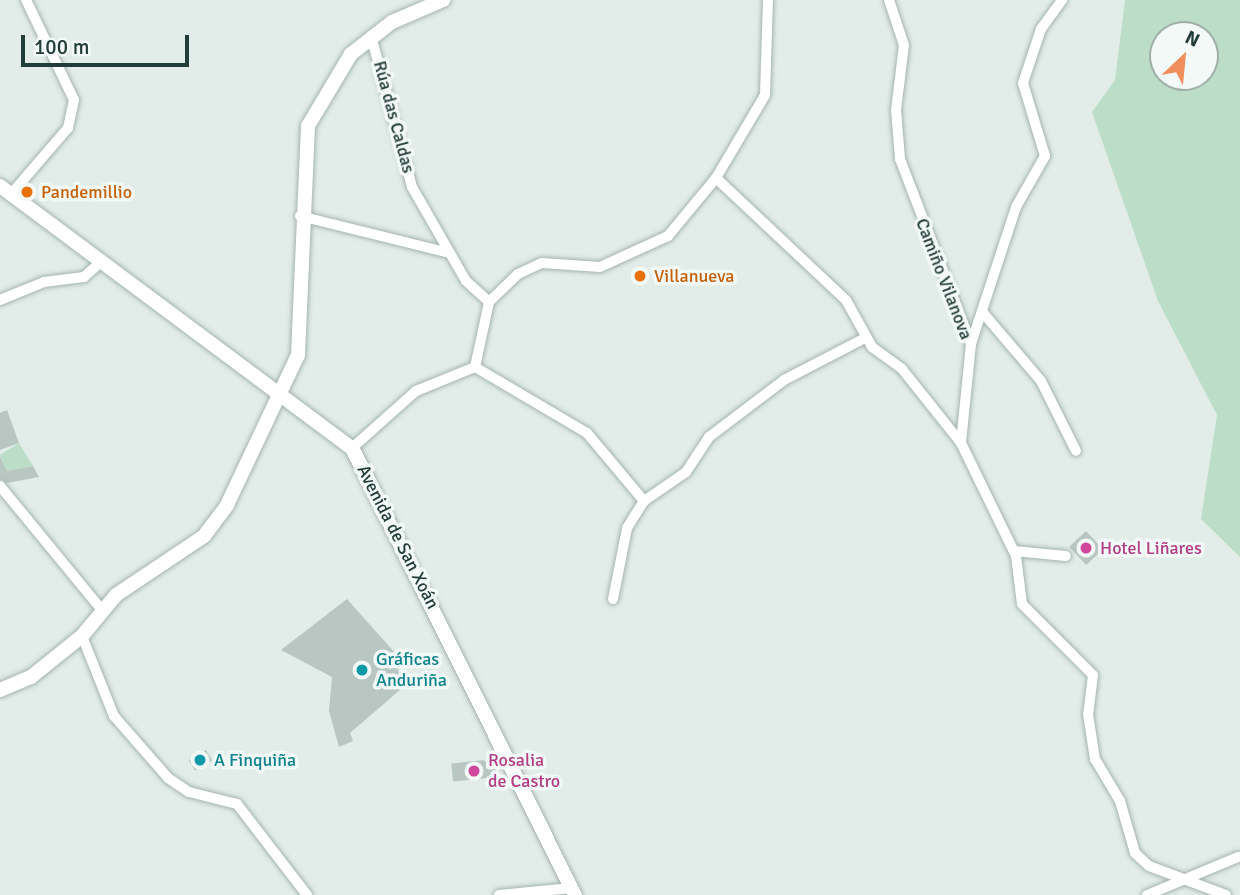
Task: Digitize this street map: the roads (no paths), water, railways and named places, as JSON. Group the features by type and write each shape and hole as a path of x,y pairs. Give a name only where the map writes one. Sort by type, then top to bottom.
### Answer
{"main road":[{"path":"0,690 31,677 82,636 101,609 204,536 244,478 284,394 298,355 300,216 308,126 336,74 371,36 411,7 443,0"},
{"name":"Avenida de San Xoán","path":"6,189 284,394 352,448 574,892"}],"street":[{"path":"6,189 68,128 74,100 26,0"},
{"path":"475,367 489,302 518,274 542,262 600,267 647,251 668,236 716,178 765,95 768,0"},
{"name":"Camiño Vilanova","path":"889,0 904,45 897,110 900,159 971,344 961,443"},
{"path":"971,344 984,313 1016,207 1045,156 1023,83 1041,29 1062,0"},
{"name":"Rúa das Caldas","path":"371,36 412,187 449,253 489,302"},
{"path":"716,178 846,300 865,338 902,369 961,443 1014,551 1022,604 1093,675 1088,714 1095,760 1120,801 1135,853 1180,877 1226,895"},
{"path":"300,216 449,253"},
{"path":"0,300 44,282 84,277 102,261"},
{"path":"984,313 1041,381 1076,450"},
{"path":"613,599 627,528 645,501 686,472 709,437 784,380 865,338"},
{"path":"352,448 416,391 475,367"},
{"path":"475,367 587,433 645,501"},
{"path":"0,486 101,609"},
{"path":"1014,551 1066,556"},
{"path":"82,636 114,716 168,778 189,792 237,804 307,895"},
{"path":"1147,895 1180,877 1238,857"},
{"path":"499,895 574,892"}],"place":[{"name":"Pandemillio","path":"27,192"},
{"name":"Villanueva","path":"640,276"},
{"name":"Hotel Liñares","path":"1086,548"},
{"name":"Gráficas Anduriña","path":"362,670"},
{"name":"A Finquiña","path":"200,760"},
{"name":"Rosalia de Castro","path":"474,771"}]}
